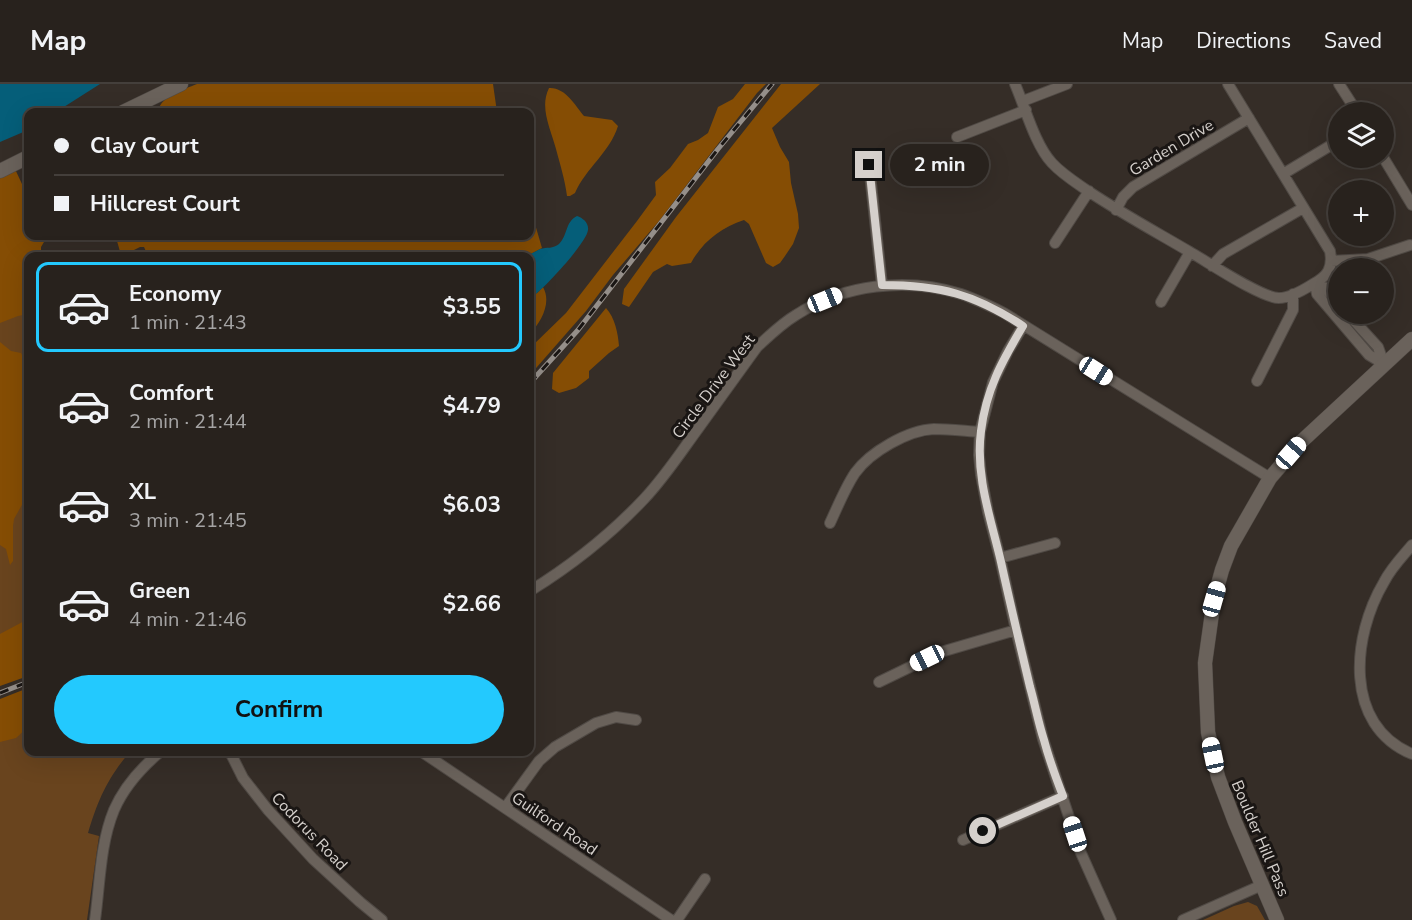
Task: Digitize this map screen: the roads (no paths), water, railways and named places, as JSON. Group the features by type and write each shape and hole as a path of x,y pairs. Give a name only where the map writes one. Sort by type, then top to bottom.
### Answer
{"street":[{"path":"131,108 181,84"},
{"path":"1016,84 1039,144 1050,161 1065,175 1116,210 1262,293 1279,298 1315,283 1324,278 1328,272"},
{"path":"957,137 1066,84"},
{"path":"1228,84 1330,251 1331,258"},
{"path":"1339,84 1350,102"},
{"name":"Garden Drive","path":"1116,210 1123,197 1133,186 1249,118"},
{"path":"1283,174 1328,147"},
{"path":"0,171 24,160"},
{"path":"869,165 882,285"},
{"path":"1390,168 1412,205"},
{"path":"1056,243 1089,191"},
{"path":"1212,266 1223,254 1303,208"},
{"path":"1371,258 1410,245"},
{"path":"1161,302 1190,252"},
{"path":"1315,283 1328,291"},
{"path":"1315,283 1317,294 1369,355 1384,364"},
{"name":"Circle Drive West","path":"534,588 592,549 646,497 675,462 756,347 773,331 814,304 838,295 882,285 927,286 958,293 1004,313 1270,478"},
{"path":"1257,381 1293,310 1293,294"},
{"path":"1357,324 1378,347 1384,364"},
{"path":"1023,326 993,382 980,432 981,474 988,512 1043,738 1081,853 1110,920"},
{"name":"Boulder Hill Pass","path":"1277,920 1234,822 1218,777 1208,732 1205,663 1214,599 1231,546 1270,478 1302,441 1412,339"},
{"path":"830,523 856,472 870,457 897,440 933,429 980,432"},
{"path":"1000,558 1055,543"},
{"path":"1412,545 1393,567 1375,599 1363,634 1360,655 1364,705 1381,733 1398,748 1412,754"},
{"path":"879,682 940,652 1016,630"},
{"path":"505,808 535,766 555,747 596,723 616,717 636,720"},
{"path":"95,920 104,853 114,810 126,787 155,756"},
{"name":"Codorus Road","path":"232,756 243,778 268,810 314,859 382,920"},
{"name":"Guilford Road","path":"428,756 671,920"},
{"path":"963,840 1063,796"},
{"path":"677,920 705,879"},
{"path":"1183,920 1262,885"}],"water":[{"path":"0,84 100,84 62,108 24,108 24,132 0,142"},
{"path":"577,216 588,225 586,236 558,272 534,295 534,252 559,244"}],"railway":[{"path":"534,379 578,330 718,149 772,84"},
{"path":"0,693 24,684"}]}
